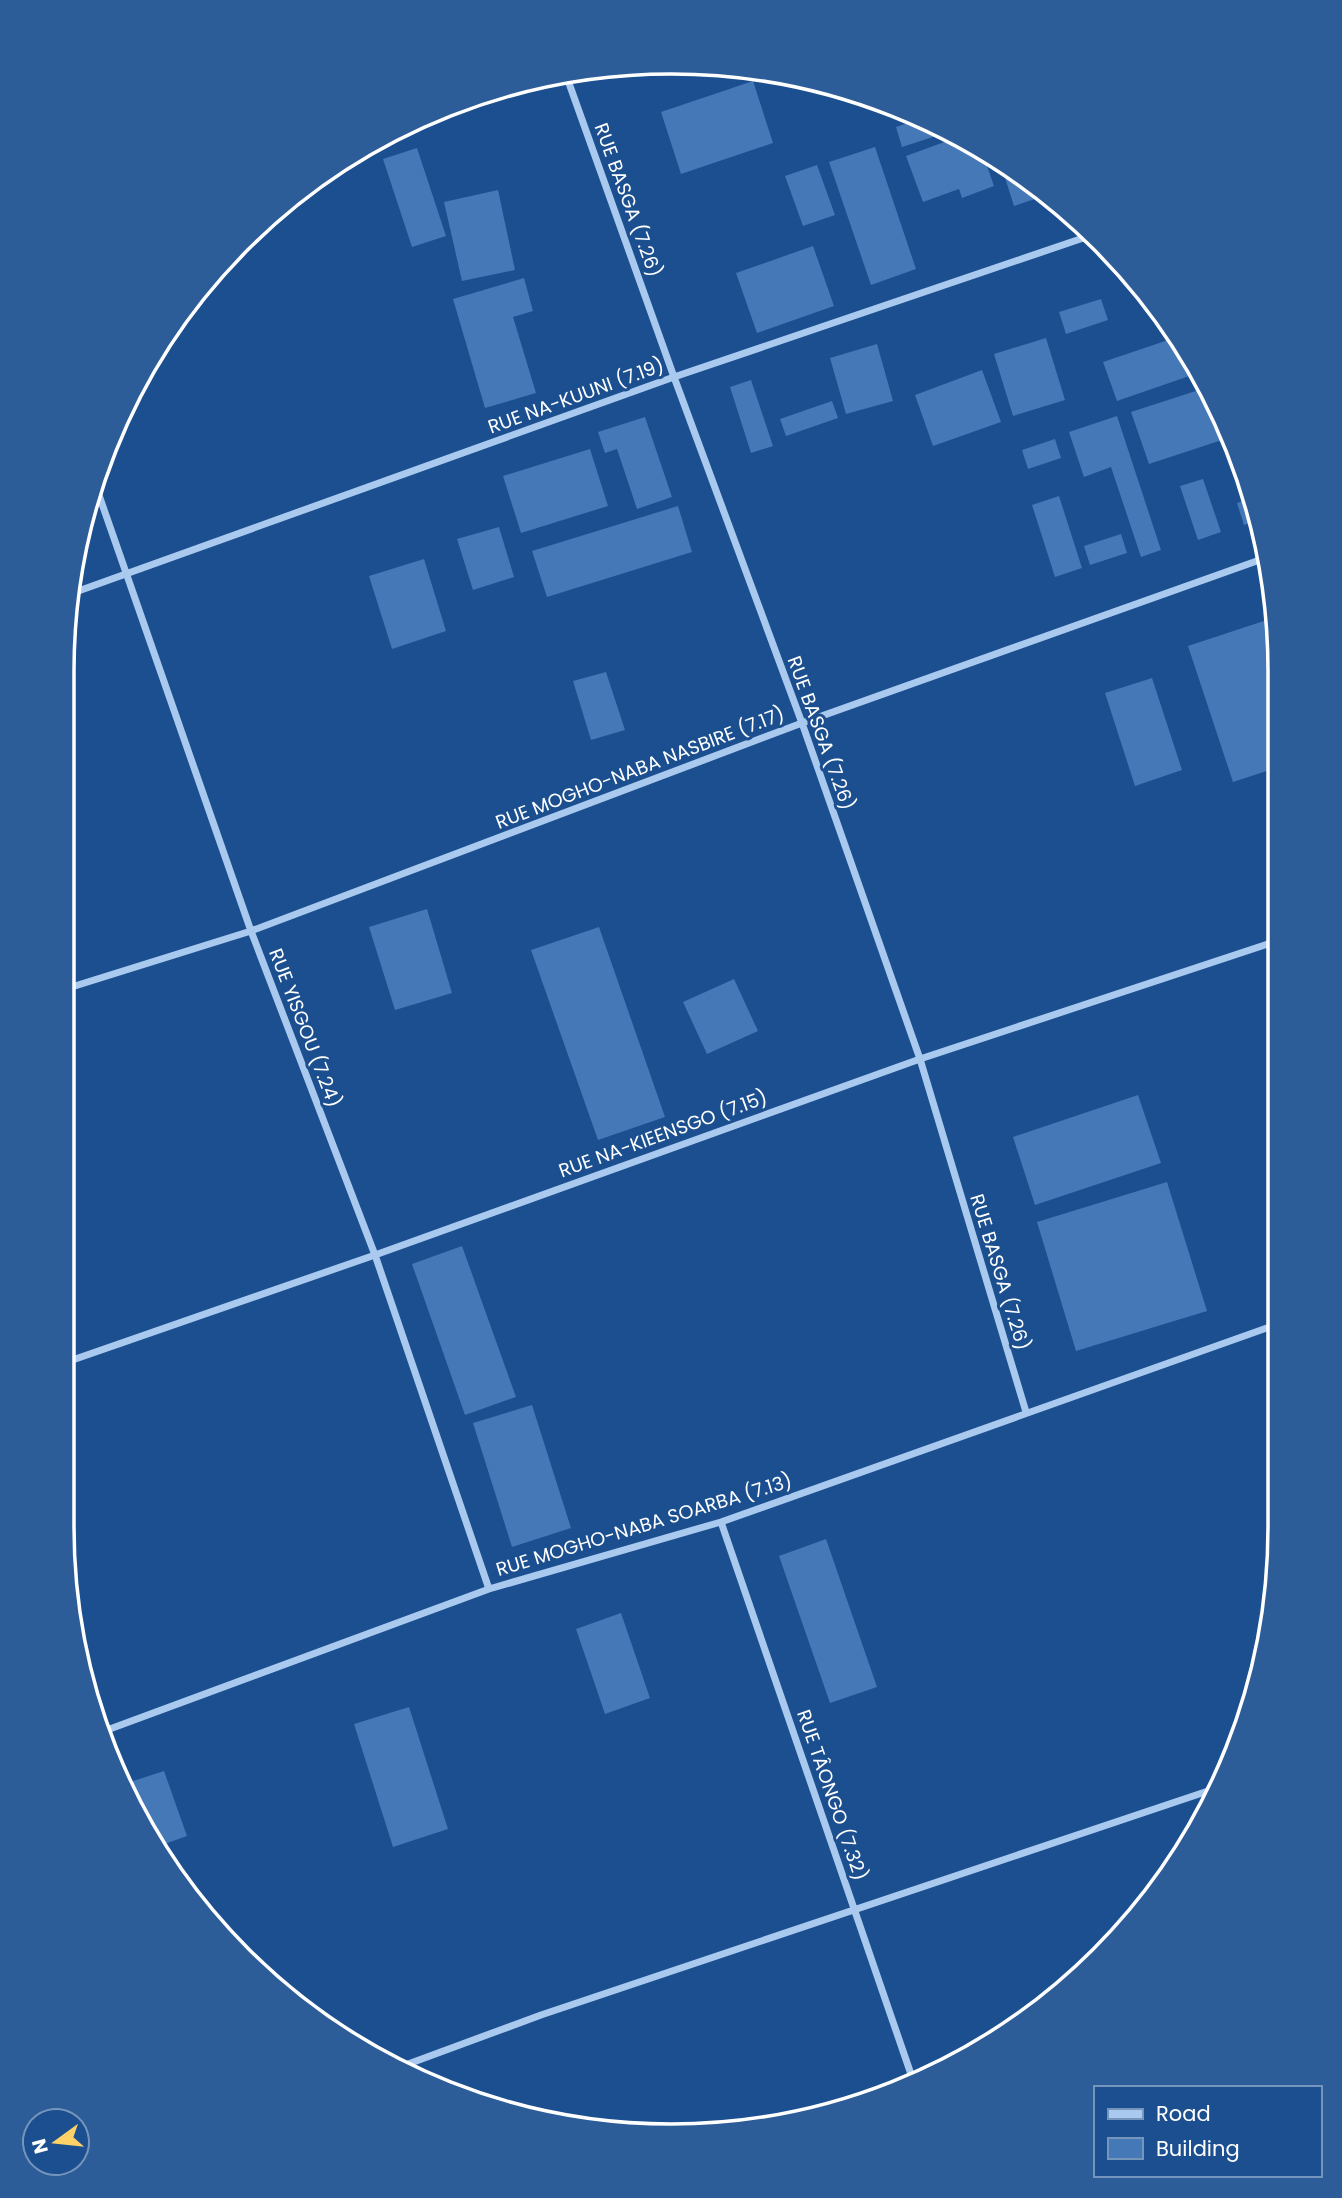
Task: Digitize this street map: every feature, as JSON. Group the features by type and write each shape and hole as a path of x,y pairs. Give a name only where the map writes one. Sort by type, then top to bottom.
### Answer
{"street":[{"name":"RUE BASGA (7.26)","path":"569,83 802,723 920,1059 1026,1412"},
{"name":"RUE NA-KUUNI (7.19)","path":"79,591 674,377 1082,238"},
{"name":"RUE YISGOU (7.24)","path":"100,497 251,931 375,1255 489,1588"},
{"name":"RUE MOGHO-NABA NASBIRE (7.17)","path":"74,986 251,931 802,723 1258,561"},
{"name":"RUE NA-KIEENSGO (7.15)","path":"74,1359 375,1255 920,1059 1268,944"},
{"name":"RUE MOGHO-NABA SOARBA (7.13)","path":"109,1729 489,1588 721,1521 1268,1327"},
{"name":"RUE TÂONGO (7.32)","path":"721,1521 911,2074"},
{"path":"409,2064 541,2015 1207,1791"}],"building":[{"path":"753,81 773,143 681,174 661,112"},
{"path":"908,123 936,136 902,147 896,127"},
{"path":"946,141 986,164 994,186 962,198 959,189 923,202 906,156"},
{"path":"875,147 916,269 871,285 829,162"},
{"path":"417,148 446,236 412,247 383,159"},
{"path":"817,165 835,215 803,226 785,176"},
{"path":"1004,175 1034,196 1035,199 1014,206"},
{"path":"498,190 515,270 462,281 444,202"},
{"path":"813,246 834,306 757,333 736,273"},
{"path":"524,278 533,311 513,317 536,393 485,408 453,299"},
{"path":"1101,299 1108,320 1066,334 1059,312"},
{"path":"1046,338 1065,400 1013,416 994,354"},
{"path":"1169,340 1190,376 1117,401 1103,362"},
{"path":"877,344 893,401 846,414 830,358"},
{"path":"982,370 1001,422 933,446 915,395"},
{"path":"751,380 773,446 751,453 730,387"},
{"path":"1198,390 1222,440 1149,464 1131,412"},
{"path":"832,401 838,418 786,436 780,419"},
{"path":"1117,416 1161,550 1141,557 1111,467 1084,477 1069,432"},
{"path":"645,417 672,497 637,509 617,449 605,453 598,432"},
{"path":"1055,439 1061,458 1028,469 1022,450"},
{"path":"590,449 608,506 521,533 503,476"},
{"path":"1203,479 1221,532 1198,540 1180,486"},
{"path":"1059,496 1082,568 1055,577 1032,505"},
{"path":"1243,501 1250,523 1244,525 1237,503"},
{"path":"678,506 692,552 547,597 532,551"},
{"path":"499,527 514,577 473,590 457,539"},
{"path":"1121,534 1127,553 1090,565 1084,546"},
{"path":"424,559 446,631 392,649 369,576"},
{"path":"1266,620 1268,771 1233,782 1188,646"},
{"path":"606,672 625,730 591,740 573,681"},
{"path":"1152,678 1182,770 1135,786 1105,693"},
{"path":"427,909 452,993 395,1010 369,927"},
{"path":"599,927 665,1117 598,1140 531,950"},
{"path":"734,979 758,1031 707,1054 683,1002"},
{"path":"1138,1095 1161,1163 1035,1205 1013,1137"},
{"path":"1167,1182 1207,1311 1076,1351 1037,1222"},
{"path":"462,1246 516,1397 465,1415 412,1264"},
{"path":"532,1405 571,1528 512,1547 473,1423"},
{"path":"826,1539 877,1687 830,1703 779,1556"},
{"path":"621,1613 650,1698 605,1714 576,1629"},
{"path":"409,1707 448,1829 393,1847 354,1724"},
{"path":"164,1771 187,1836 165,1844 131,1782"}]}
